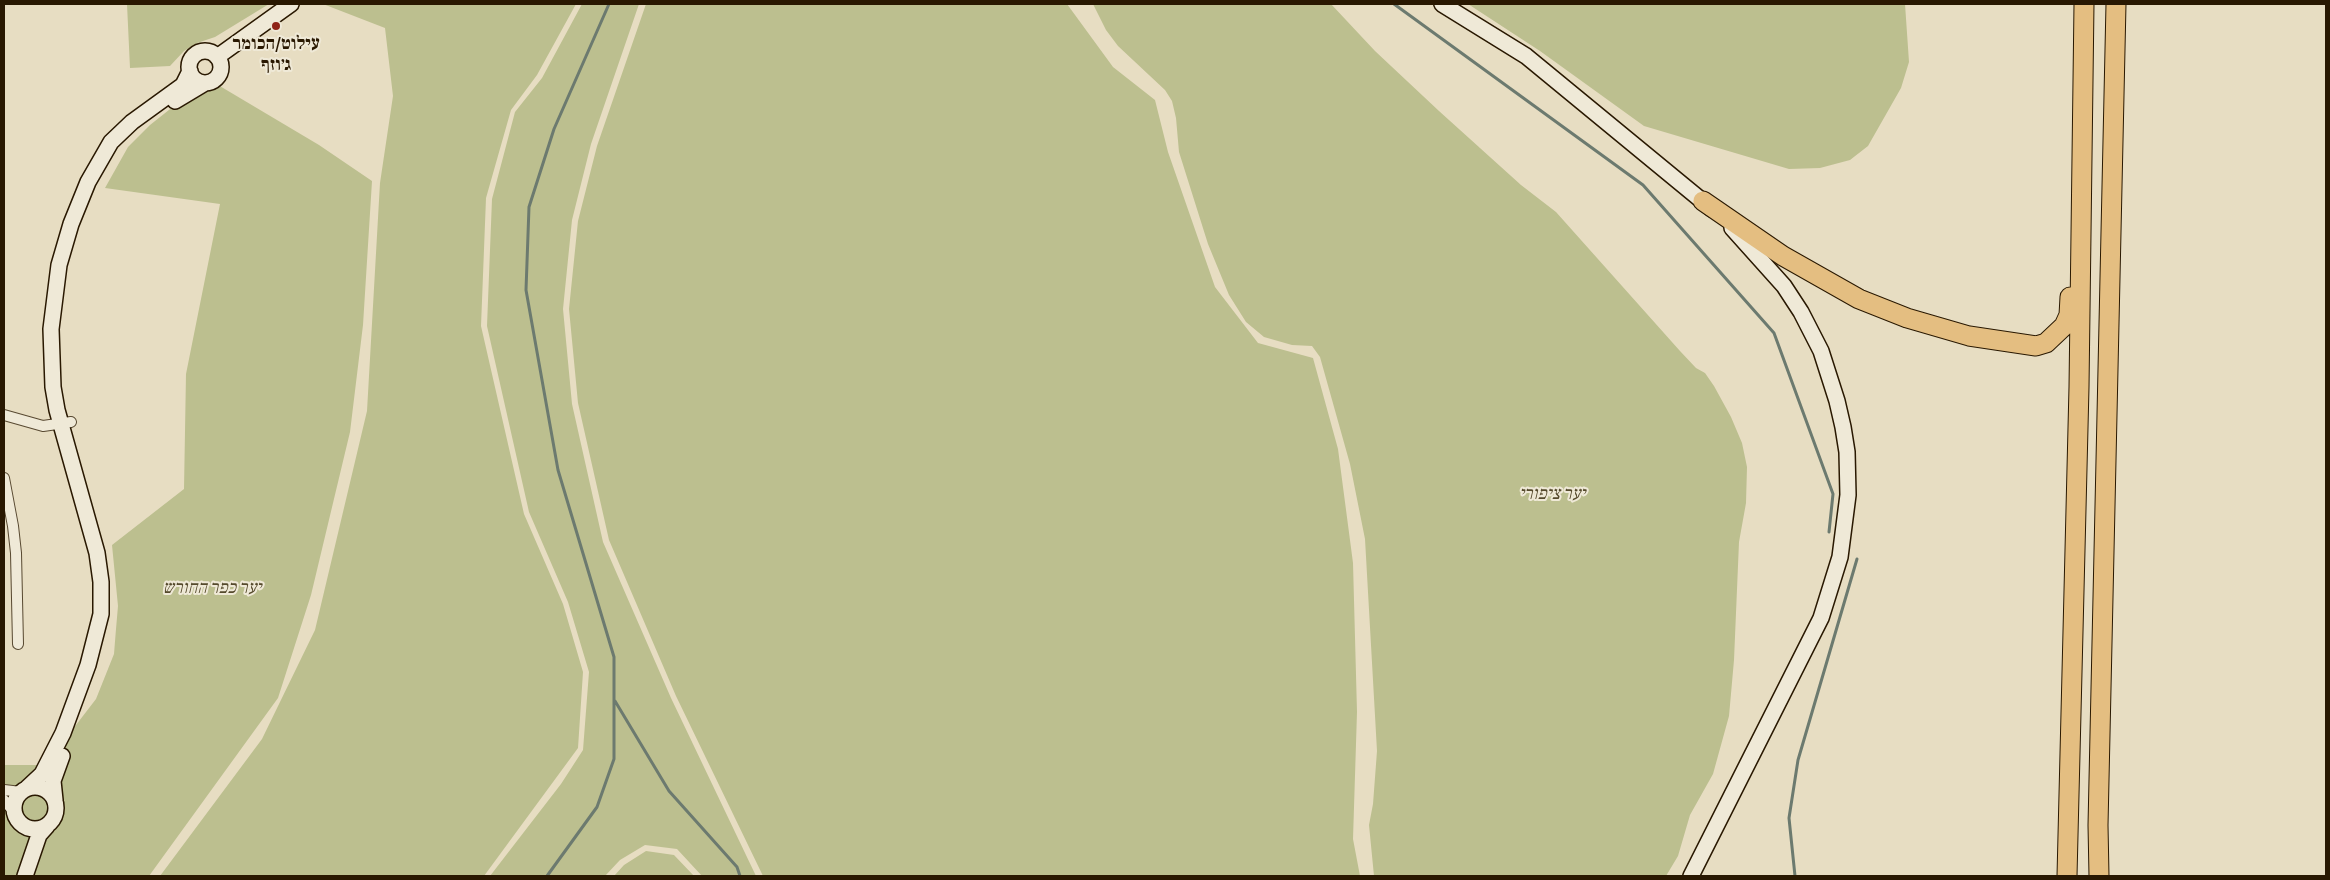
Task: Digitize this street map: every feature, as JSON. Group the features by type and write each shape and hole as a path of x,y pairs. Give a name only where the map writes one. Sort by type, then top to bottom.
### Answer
{"highway":[{"path":"2067,875 2084,4"},
{"path":"2100,876 2098,825 2116,4"},
{"path":"1703,201 1783,256 1879,308 1969,336 2036,346 2046,343 2056,336 2064,326 2069,315 2082,136"}],"street":[{"path":"217,57 291,4"},
{"path":"1442,4 1526,56 1703,201 1736,231 1784,286 1801,312 1821,350 1837,401 1847,452 1848,495 1840,557 1821,618 1691,876"},
{"path":"25,875 25,843 14,804 24,790 42,774 63,733 88,665 101,614 100,568 66,423 62,381 60,324 69,270 86,212 108,164 127,141 150,120 188,92 212,81 219,74 220,63 217,57 208,51 197,53 191,60 190,71 183,85 132,122 111,142 92,174 71,224 55,283 50,329 53,387 66,423 108,558 112,588 110,620 101,656 83,709 54,774 56,815 39,835 25,875"},
{"path":"190,71 195,79 205,83"},
{"path":"4,415 37,425 66,423"},
{"path":"4,478 16,553 18,644"},
{"path":"4,790 24,790 33,786 46,790 55,800"},
{"path":"4,800 17,818 33,829 47,826"}],"green space":[{"path":"127,4 269,4 215,37 197,43 184,51 170,66 130,68"},
{"path":"323,4 576,4 537,75 511,110 486,198 481,326 524,514 563,604 583,672 578,748 484,876 160,876 262,739 315,630 367,411 380,183 393,96 385,28"},
{"path":"582,4 639,4 591,144 572,220 563,309 572,404 603,542 671,698 756,876 702,876 677,849 645,845 620,860 605,876 490,876 561,784 583,750 589,672 568,602 529,512 487,326 492,199 515,112 542,78"},
{"path":"646,4 1067,4 1113,67 1155,100 1168,152 1215,287 1258,343 1313,358 1338,449 1353,563 1357,712 1353,839 1360,876 763,876 676,696 609,540 578,403 569,309 578,221 597,146"},
{"name":"יער ציפורי","path":"1093,4 1331,4 1375,51 1439,111 1521,185 1556,212 1680,351 1696,368 1705,373 1714,386 1731,417 1742,443 1747,467 1746,503 1739,542 1734,660 1729,716 1713,774 1690,815 1678,856 1666,876 1374,876 1369,825 1373,804 1377,751 1365,539 1350,464 1320,357 1312,346 1292,345 1264,337 1246,322 1229,295 1208,244 1179,152 1176,118 1172,101 1165,90 1118,46 1106,30"},
{"path":"1468,4 1905,4 1909,62 1901,88 1868,146 1850,160 1820,168 1789,169 1644,126 1540,51"},
{"name":"יער כפר החורש","path":"208,79 319,145 372,181 363,325 350,432 311,595 278,698 149,876 4,876 4,765 43,765 47,757 76,725 96,699 114,654 118,606 112,545 184,489 186,374 220,204 105,188 128,147 150,125"},
{"path":"646,851 674,855 694,876 614,876 624,865"}],"waterway":[{"path":"547,876 597,807 614,759 614,657 558,470 526,290 529,207 554,129 609,4"},
{"path":"1394,4 1643,185 1774,333 1833,494 1829,532"},
{"path":"1795,876 1789,818 1798,760 1857,559"},
{"path":"615,701 669,791 737,867 740,876"}],"place":[{"name":"עילוט/הכומר ג׳וזף","path":"276,26"}]}
